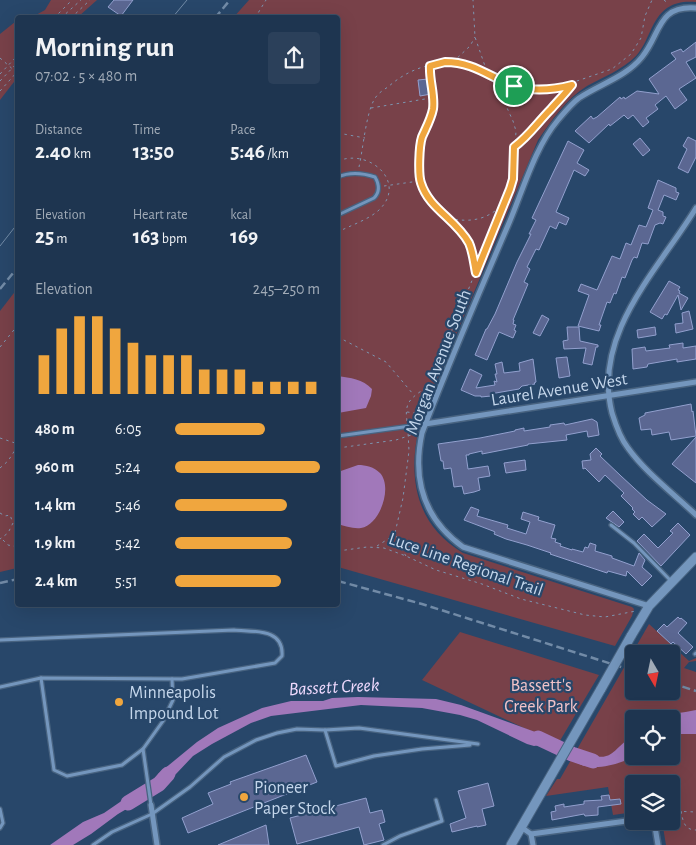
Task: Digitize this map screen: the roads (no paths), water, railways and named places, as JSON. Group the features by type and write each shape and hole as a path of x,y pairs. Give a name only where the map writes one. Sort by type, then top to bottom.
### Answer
{"street":[{"name":"Morgan Avenue South","path":"647,609 463,547 450,538 430,513 422,492 419,464 420,444 426,424 535,160 556,122 578,99 619,76 637,62 650,45 661,22 673,11 696,8"},
{"path":"696,208 630,307 612,358 608,379 609,395 618,433 627,448 696,515"},
{"name":"Laurel Avenue West","path":"426,424 696,382"},
{"path":"511,845 647,609 694,561"},
{"path":"151,803 157,845"},
{"path":"521,827 531,834 625,821"},
{"path":"656,830 658,845"},
{"path":"531,834 533,845"}],"lane":[{"path":"340,176 358,174 375,177 378,187 374,198 340,214"},
{"path":"340,436 426,424"},
{"path":"611,526 634,543 672,582"},
{"path":"0,640 234,630 270,634 279,640 283,647 282,656 275,664 191,678 41,678 0,687"},
{"path":"41,678 54,770 67,776 122,765 143,749 163,720 172,700 172,679"},
{"path":"93,845 112,832 152,814 190,787 224,757 256,740 297,729 359,728 478,744 374,756 336,766 325,730"},
{"path":"143,749 151,803"},
{"path":"383,845 400,836 442,821 436,800"},
{"path":"0,809 3,823 0,828"}],"waterway":[{"name":"Bassett Creek","path":"538,738 572,754 593,761"},
{"name":"Bassett Creek","path":"128,803 159,784 168,774"}],"tram line":[{"path":"174,15 187,0"},
{"path":"0,246 15,227"}],"railway":[{"path":"218,15 230,0"},
{"path":"0,289 15,271"},
{"path":"0,583 15,580"},
{"path":"340,582 422,604 625,668"},
{"path":"680,686 696,691"}],"place":[{"name":"Minneapolis Impound Lot","path":"119,702"},
{"name":"Pioneer Paper Stock","path":"244,797"}],"park label":[{"name":"Bassett's Creek Park","path":"541,695"}]}
